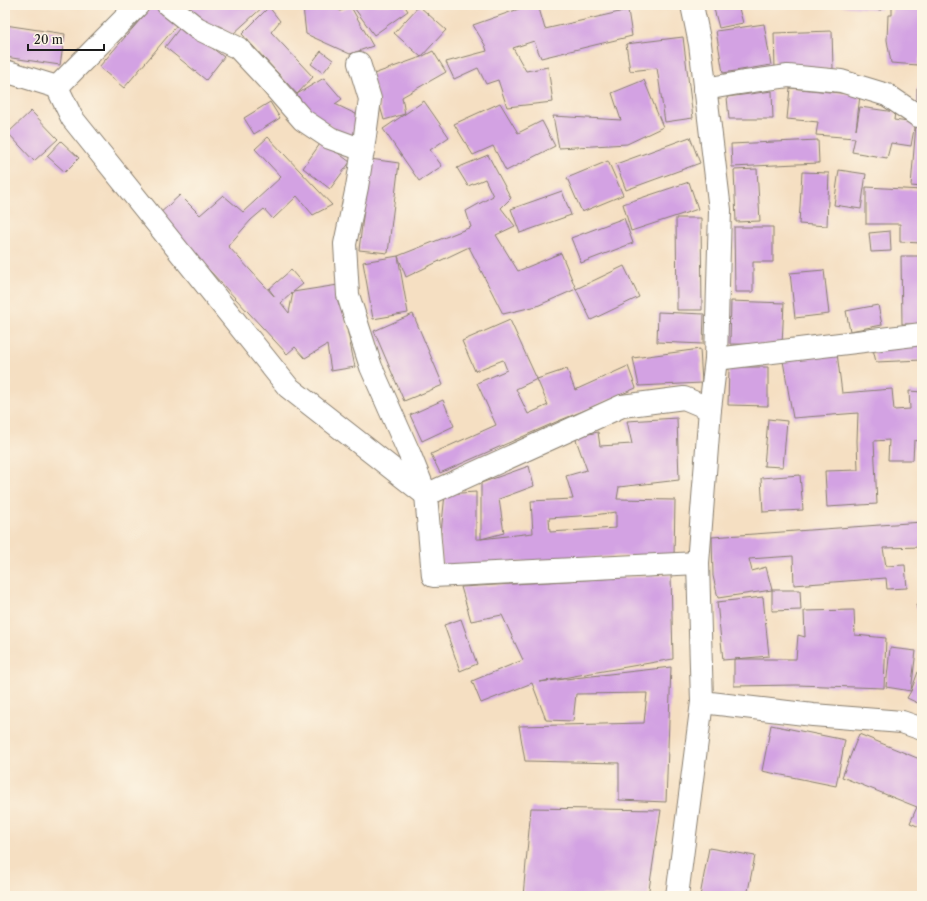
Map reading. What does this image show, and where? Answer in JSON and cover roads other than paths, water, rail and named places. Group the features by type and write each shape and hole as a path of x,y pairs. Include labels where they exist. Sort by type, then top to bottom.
{"street":[{"path":"57,87 138,5"},
{"path":"168,5 197,28 238,48 303,120 330,138 363,150"},
{"path":"677,896 702,702 698,563 710,409 716,359 720,210 700,44 692,5"},
{"path":"359,63 370,99 357,187 345,244 348,295 371,367 410,455 426,496 433,576 698,563"},
{"path":"5,70 57,87 72,118 288,387 426,496"},
{"path":"705,89 788,76 841,81 887,95 918,116 922,116"},
{"path":"716,359 922,334"},
{"path":"426,496 622,406 684,398 710,409"},
{"path":"702,702 813,715 902,722 922,729"}]}
